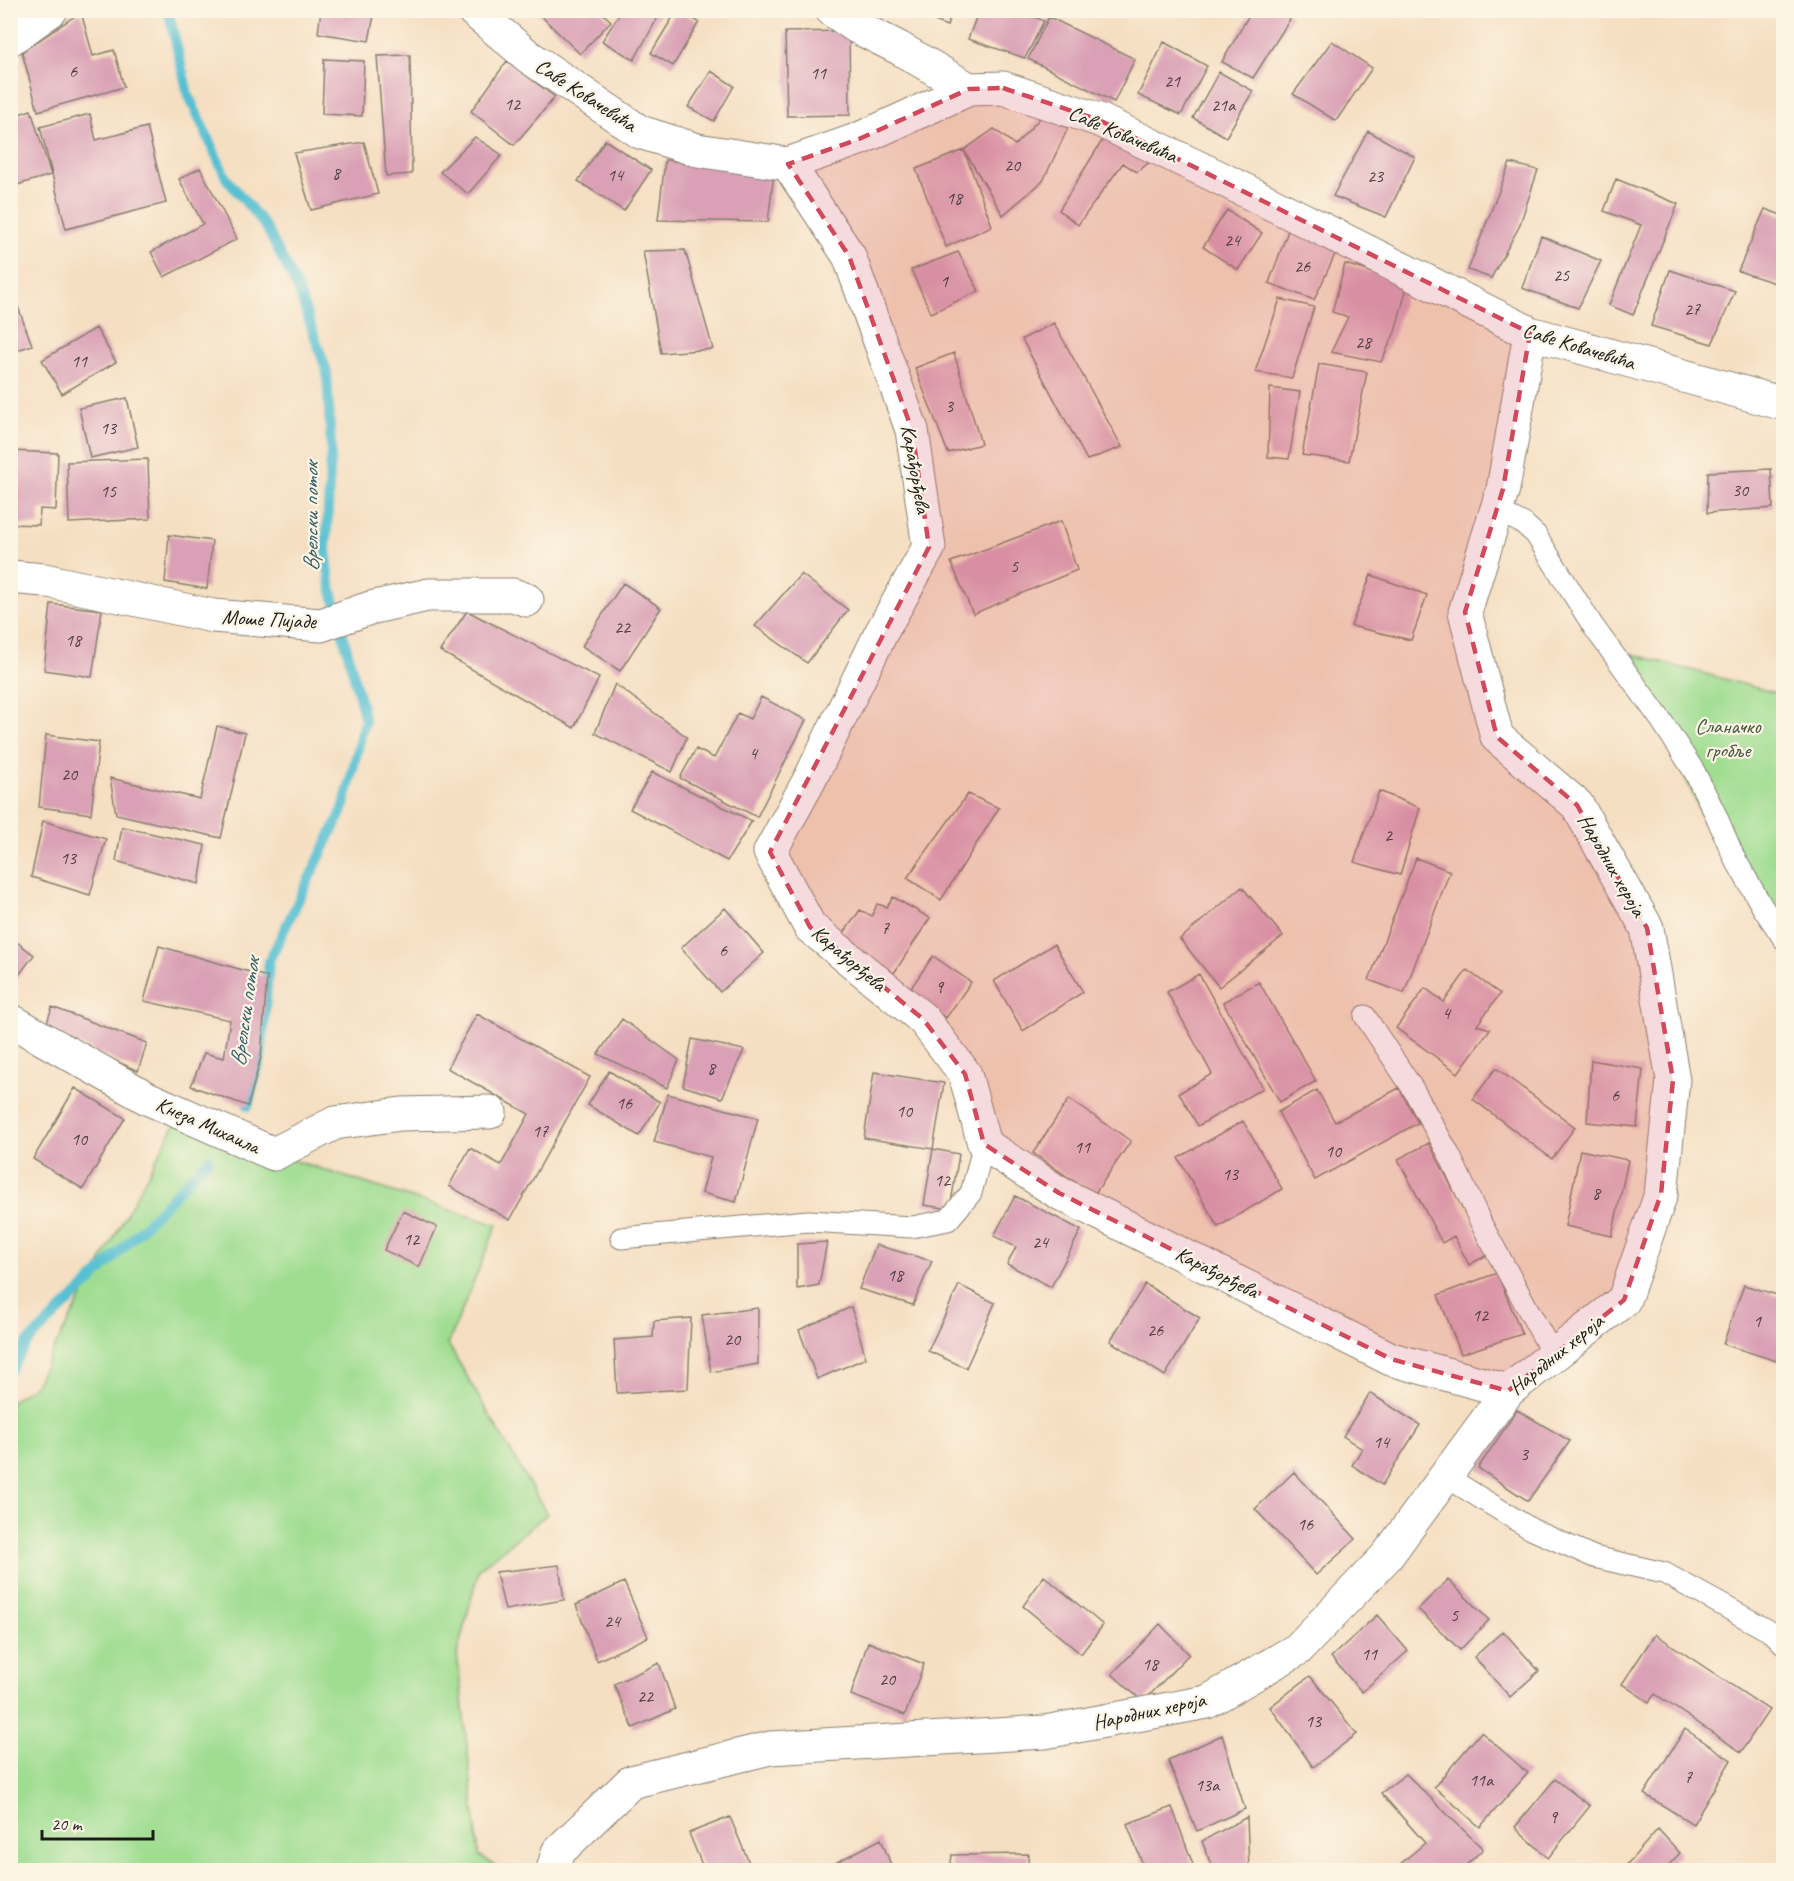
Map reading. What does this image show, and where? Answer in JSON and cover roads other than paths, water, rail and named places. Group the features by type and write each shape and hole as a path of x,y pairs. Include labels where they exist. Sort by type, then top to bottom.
{"street":[{"path":"10,39 51,10"},
{"name":"Саве Ковачевића","path":"473,10 529,57 640,132 697,150 788,164 859,139 969,89 1003,88 1099,120 1530,333 1784,404"},
{"path":"832,10 857,27 899,48 969,89"},
{"name":"Карађорђева","path":"788,164 849,256 912,430 929,547 881,633 810,779 770,852 810,927 923,1019 965,1074 984,1144 1059,1193 1391,1359 1508,1391"},
{"name":"Народних хероја","path":"553,1870 558,1852 631,1782 770,1748 1045,1732 1207,1702 1298,1649 1387,1556 1508,1391 1624,1300 1661,1194 1673,1080 1647,928 1577,805 1497,737 1465,612 1503,489 1530,333"},
{"name":"Моше Пијаде","path":"10,577 44,580 213,616 321,625 363,610 428,595 513,595 527,600"},
{"name":"Кнеза Михаила","path":"10,1020 147,1098 274,1154 335,1123 401,1114 490,1112"}],"lane":[{"path":"1496,510 1524,524 1536,535 1593,626 1661,720 1694,771 1734,857 1784,939"},
{"path":"1365,1016 1413,1089 1450,1156 1482,1225 1553,1355"},
{"path":"621,1238 808,1221 912,1227 948,1220 971,1193 984,1144"},
{"path":"1445,1476 1531,1529 1594,1557 1664,1573 1773,1633 1784,1644"}],"waterway":[{"name":"Врелски поток","path":"168,10 188,94 226,178 266,227 298,289 327,372 331,449 326,549 330,583 365,720 343,809 269,961 261,1057 248,1106"},
{"name":"Врелски поток","path":"10,1371 27,1343 90,1282 209,1159"}],"park label":[{"name":"Сланачко гробље","path":"1728,738"}]}
